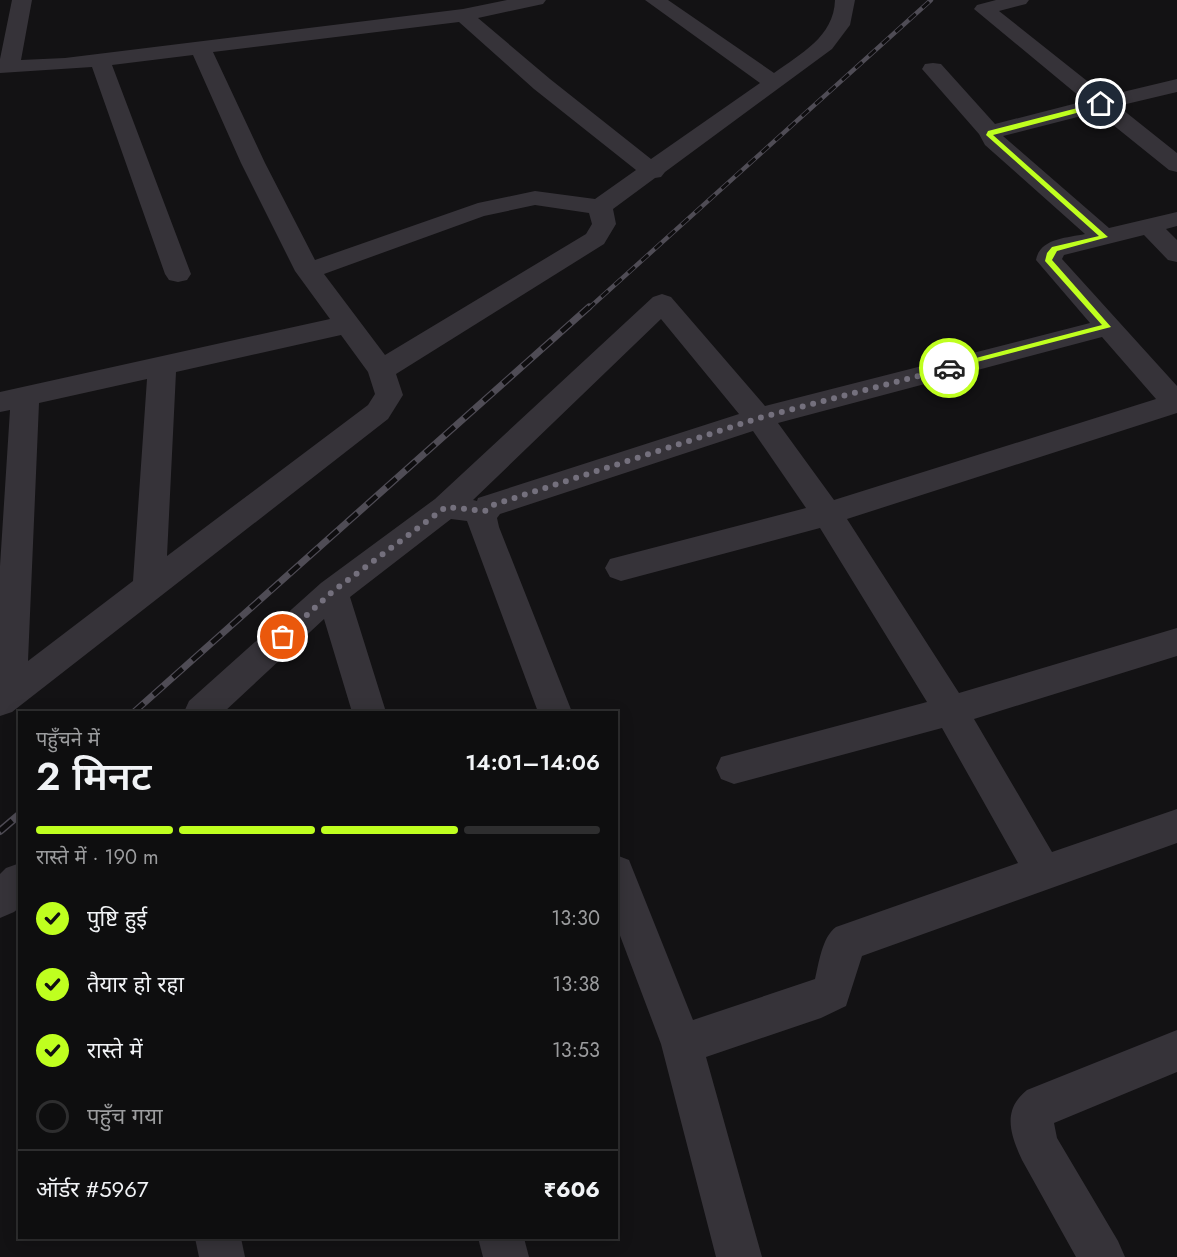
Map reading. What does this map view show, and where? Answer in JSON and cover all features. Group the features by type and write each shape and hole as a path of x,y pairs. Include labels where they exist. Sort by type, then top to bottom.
{"street":[{"path":"22,0 5,67 46,66 100,60 463,15 536,0"},
{"path":"655,0 774,83"},
{"path":"308,271 478,210 535,198 600,207 653,172 774,83 837,33 846,13 845,0"},
{"path":"1018,0 984,9 1177,165"},
{"path":"463,15 542,84 653,172"},
{"path":"5,697 378,412 389,395 381,370 308,271 253,163 200,47"},
{"path":"100,60 178,274"},
{"path":"933,69 990,132 989,135 993,140 1104,237"},
{"path":"990,132 1177,85"},
{"path":"381,370 595,239 604,224 600,207"},
{"path":"621,568 827,514 1176,403 1048,261 1050,253 1055,249 1177,219"},
{"path":"1149,226 1177,254"},
{"path":"202,711 332,592 446,507 662,303 759,418 827,514 951,711 1044,873"},
{"path":"5,697 13,400 349,324"},
{"path":"555,711 484,527 482,518 490,506 759,418 1107,327"},
{"path":"150,587 162,367"},
{"path":"446,507 485,511"},
{"path":"332,592 369,711"},
{"path":"734,768 951,711 1177,642"},
{"path":"682,1044 821,998 832,992 844,945 850,941 1177,826"},
{"path":"618,878 682,1044 739,1257"},
{"path":"0,899 18,883"},
{"path":"1102,1257 1037,1145 1031,1114 1042,1105 1177,1051"},
{"path":"218,1239 222,1257"},
{"path":"501,1239 506,1257"}],"railway":[{"path":"588,309 931,0"},
{"path":"135,711 589,307"},
{"path":"0,831 18,816"}],"way so far":[{"path":"283,637 332,592 446,507 485,511 489,506 759,418 949,368"}],"route":[{"path":"949,368 1107,327 1048,261 1050,253 1055,249 1104,237 989,135 990,132 1101,104"}]}
